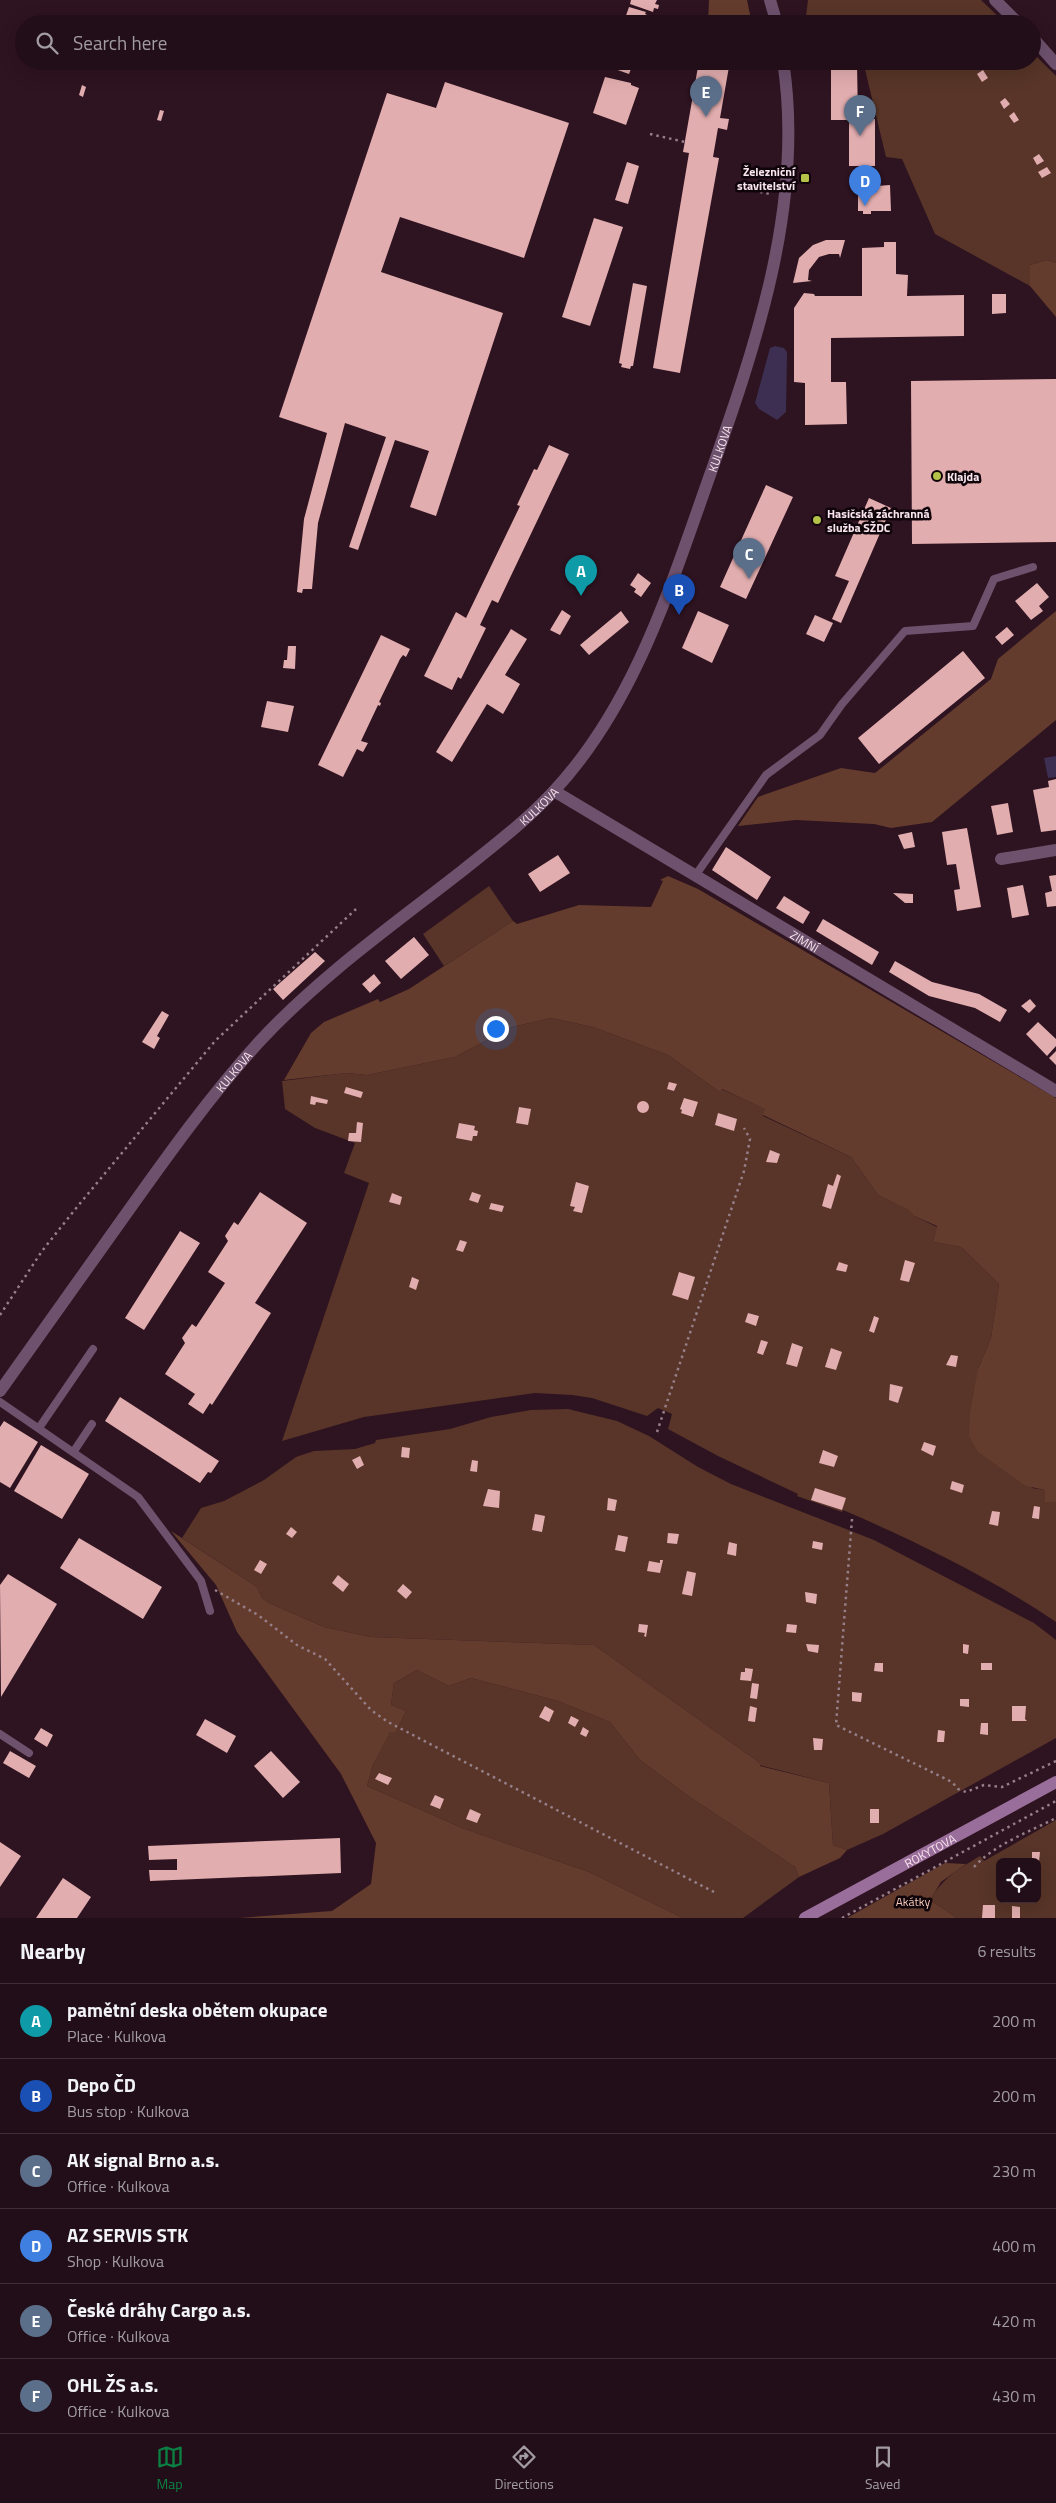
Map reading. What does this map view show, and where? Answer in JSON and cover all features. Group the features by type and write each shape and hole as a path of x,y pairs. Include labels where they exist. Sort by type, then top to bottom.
{"main road":[{"name":"ROKYTOVA","path":"805,1918 1056,1782"}],"street":[{"path":"770,0 774,15"},
{"path":"995,0 1010,15"},
{"path":"1041,47 1056,64"},
{"name":"KULKOVA","path":"0,1391 188,1127 261,1040 358,952 503,839 554,792 611,717 655,625 673,581 747,365 764,304 787,176 790,122 784,70"},
{"name":"ZIMNÍ","path":"554,792 1056,1091"},
{"path":"1000,859 1056,850"}],"lane":[{"path":"695,876 766,775 820,735 842,704 905,632 972,626 994,578 1033,567"},
{"path":"39,1428 93,1349"},
{"path":"0,1402 74,1451 138,1497 201,1581 210,1611"},
{"path":"74,1451 92,1424"},
{"path":"0,1734 29,1753"}],"path":[{"path":"650,134 685,142"},
{"path":"760,192 774,195"},
{"path":"0,1315 42,1251 71,1214 215,1041 356,909"},
{"path":"657,1432 744,1171 750,1139 744,1128"},
{"path":"852,1519 836,1725 952,1782 958,1789 966,1792 984,1785 1002,1787 1056,1761"},
{"path":"201,1581 258,1615 297,1645 326,1659 371,1710 388,1722 714,1892"},
{"path":"842,1918 1056,1801"},
{"path":"974,1867 982,1858 1003,1845 1056,1818"}],"shaded area":[{"path":"808,0 981,0 997,15 806,15"},
{"path":"1041,61 1056,76 1056,263 1047,260 1030,265 1030,286 935,234 902,159 886,157 865,70 1041,70"},
{"path":"775,346 784,348 787,352 786,412 777,420 759,409 755,403 770,348"},
{"path":"1056,756 1056,777 1048,778 1044,758"},
{"path":"489,886 513,921 444,966 423,934"},
{"path":"551,1018 593,1027 668,1055 720,1092 721,1089 766,1109 763,1116 851,1157 878,1195 910,1210 914,1216 937,1227 933,1242 961,1247 999,1284 991,1338 978,1369 1032,1488 1045,1490 1045,1502 1056,1502 1056,1622 979,1575 925,1547 843,1510 842,1512 797,1496 798,1494 718,1456 668,1429 672,1414 658,1408 647,1416 592,1398 535,1393 364,1417 282,1441 369,1183 344,1173 355,1143 315,1128 285,1109 282,1081 345,1073 367,1075 455,1057 512,1027"},
{"path":"568,1409 617,1421 649,1436 698,1467 731,1484 874,1540 1034,1623 1056,1640 1056,1738 883,1834 847,1850 833,1845 829,1783 759,1765 760,1763 594,1645 371,1637 324,1627 269,1603 262,1598 257,1587 182,1538 201,1508 224,1501 264,1480 296,1457 314,1451 355,1449 375,1443 376,1440 450,1429 491,1417 531,1410"},
{"path":"417,1670 449,1686 471,1678 558,1701 610,1722 640,1760 687,1795 795,1867 799,1877 743,1918 683,1918 589,1872 462,1828 367,1786 373,1765 390,1731 396,1732 406,1711 391,1705 394,1683"},
{"path":"1056,1820 1056,1918 957,1918 930,1900 940,1885 958,1870 980,1856 984,1861"}],"green space":[{"path":"709,0 747,0 750,15 708,15"},
{"path":"1047,260 1056,263 1056,317 1030,286 1030,265"},
{"path":"1056,611 1056,720 932,822 891,828 874,824 796,820 738,826 758,797 841,768 875,773 991,679 998,659"},
{"path":"668,876 698,889 1056,1098 1056,1502 1045,1502 1045,1490 1026,1486 978,1452 969,1436 970,1413 978,1369 991,1338 999,1284 961,1247 933,1242 937,1226 914,1216 909,1210 878,1195 851,1157 763,1115 765,1109 722,1089 720,1092 668,1055 593,1027 551,1018 512,1027 455,1057 367,1075 346,1073 284,1080 311,1033 324,1022 378,999 380,1002 409,989 513,921 517,924 579,905 651,907 663,881 660,880"},
{"path":"171,1531 257,1587 262,1598 269,1603 324,1627 371,1637 594,1645 760,1763 760,1766 829,1783 833,1845 847,1850 840,1858 799,1877 795,1867 687,1795 640,1760 610,1722 558,1701 471,1678 449,1686 417,1670 394,1683 391,1705 406,1711 396,1732 390,1732 373,1765 367,1786 462,1828 589,1872 683,1918 239,1918 332,1911 371,1884 376,1843 341,1774 237,1632 216,1585"},
{"name":"Akátky","path":"945,1863 966,1864 941,1882 930,1900 957,1918 847,1918"}],"building":[{"path":"631,0 657,0 655,4 659,5 658,9 654,8 653,12 630,4"},
{"path":"629,7 646,12 645,14 647,15 626,15"},
{"path":"618,70 631,70 629,74"},
{"path":"697,70 728,70 720,118 729,119 727,130 718,128 713,157 719,158 680,373 653,368 689,153 683,152"},
{"path":"831,70 857,70 858,120 875,119 875,166 849,166 849,120 831,120"},
{"path":"983,70 988,78 982,82 977,74"},
{"path":"605,77 631,83 631,85 639,88 626,125 593,113"},
{"path":"445,82 569,123 524,258 400,217 381,272 503,313 436,516 410,507 429,451 395,440 358,550 349,547 386,437 345,423 318,523 312,589 303,589 302,593 297,592 304,519 327,433 279,417 387,93 436,108"},
{"path":"82,85 86,87 83,97 79,95"},
{"path":"1005,98 1010,104 1004,109 1000,102"},
{"path":"160,110 164,111 161,121 157,120"},
{"path":"1014,112 1019,120 1014,123 1009,116"},
{"path":"1039,154 1044,161 1037,165 1033,158"},
{"path":"627,162 639,166 628,204 615,200"},
{"path":"1047,167 1051,173 1042,178 1038,172"},
{"path":"890,185 891,211 871,211 871,214 863,214 863,211 858,211 858,193 877,192 877,186"},
{"path":"594,218 623,227 590,326 562,317"},
{"path":"826,240 845,240 840,258 839,254 819,257 809,270 808,280 812,281 793,283 799,258 813,245"},
{"path":"884,242 896,242 896,274 908,275 907,296 964,295 964,336 831,338 831,382 846,382 847,424 805,425 805,383 794,382 794,308 804,293 814,294 815,296 862,296 862,248 884,247"},
{"path":"633,283 647,286 633,366 630,369 621,367 622,364 619,363"},
{"path":"992,294 1006,294 1006,313 992,314"},
{"path":"1056,379 1056,542 912,544 911,381"},
{"path":"549,445 569,454 498,603 492,600 480,625 486,628 461,679 458,677 452,690 424,676 456,612 466,618 520,506 517,505 534,469 537,470"},
{"path":"766,485 793,497 746,599 720,587"},
{"path":"869,498 891,508 841,623 832,619 849,581 835,576"},
{"path":"638,573 651,583 641,597 634,592 636,589 630,585"},
{"path":"1037,583 1049,597 1039,606 1043,611 1031,620 1015,601"},
{"path":"562,610 571,616 560,635 550,630"},
{"path":"621,611 629,622 589,655 580,645"},
{"path":"698,611 729,625 712,663 682,648"},
{"path":"815,615 833,623 824,642 806,634"},
{"path":"1007,627 1014,635 1002,645 995,637"},
{"path":"511,629 527,639 505,675 520,684 503,714 487,704 452,762 436,752"},
{"path":"381,635 410,649 406,657 403,655 400,659 379,702 381,703 380,706 378,705 361,741 368,743 363,752 357,749 343,777 318,765"},
{"path":"288,646 296,646 295,669 283,668 284,660 287,660"},
{"path":"963,651 985,678 879,764 858,738"},
{"path":"267,701 294,706 288,732 261,727"},
{"path":"1056,779 1056,830 1041,832 1033,790 1049,787 1048,781"},
{"path":"1008,803 1013,832 997,835 991,806"},
{"path":"967,828 981,907 957,911 954,890 960,889 956,864 947,865 942,832"},
{"path":"912,832 915,847 904,849 898,835"},
{"path":"726,847 771,877 757,900 712,870"},
{"path":"558,855 570,873 540,892 528,874"},
{"path":"1056,875 1056,906 1047,907 1045,893 1052,891 1049,876"},
{"path":"1023,885 1029,915 1012,918 1007,888"},
{"path":"893,893 913,894 913,903 905,903"},
{"path":"784,896 810,912 803,924 776,908"},
{"path":"823,919 879,952 872,965 816,931"},
{"path":"414,937 429,955 401,979 385,961"},
{"path":"315,952 325,961 283,1000 273,989"},
{"path":"895,961 932,982 979,994 1007,1010 1000,1022 975,1008 929,996 889,972"},
{"path":"374,974 381,983 370,993 362,984"},
{"path":"1030,999 1036,1006 1029,1013 1021,1006"},
{"path":"162,1011 169,1015 157,1036 160,1038 154,1049 142,1042"},
{"path":"1038,1022 1056,1039 1056,1046 1047,1056 1026,1034"},
{"path":"1056,1051 1056,1065 1049,1058"},
{"path":"669,1082 677,1084 674,1091 667,1089"},
{"path":"346,1087 363,1092 361,1098 344,1093"},
{"path":"311,1096 328,1100 327,1104 316,1102 315,1105 310,1104"},
{"path":"684,1098 698,1102 693,1117 681,1113 682,1110 680,1109"},
{"path":"641,1101 645,1101 649,1107 645,1113 641,1113 637,1109 637,1105"},
{"path":"519,1107 531,1109 528,1125 516,1123"},
{"path":"718,1113 737,1119 734,1131 715,1125"},
{"path":"357,1122 363,1123 361,1142 348,1141 349,1133 356,1133"},
{"path":"459,1123 475,1126 474,1130 478,1131 477,1136 473,1136 472,1141 456,1138"},
{"path":"770,1150 780,1154 777,1163 766,1162"},
{"path":"837,1174 841,1176 831,1209 822,1206 828,1184 833,1186"},
{"path":"576,1182 589,1186 582,1213 573,1211 575,1207 570,1206"},
{"path":"260,1192 307,1223 255,1303 271,1313 212,1405 210,1403 203,1414 188,1404 195,1394 165,1374 185,1343 182,1338 192,1324 196,1327 225,1283 208,1272 228,1241 225,1236 234,1222 238,1225"},
{"path":"472,1192 481,1195 478,1203 469,1200"},
{"path":"392,1193 402,1197 400,1205 389,1202"},
{"path":"491,1203 504,1206 502,1212 489,1209"},
{"path":"180,1231 200,1243 144,1330 125,1318"},
{"path":"460,1240 467,1242 463,1252 456,1250"},
{"path":"905,1260 915,1263 909,1282 900,1280"},
{"path":"839,1262 848,1265 846,1272 836,1270"},
{"path":"679,1272 695,1277 688,1300 672,1295"},
{"path":"412,1277 419,1280 416,1290 409,1287"},
{"path":"748,1313 759,1316 756,1326 745,1322"},
{"path":"874,1316 879,1318 874,1333 869,1331"},
{"path":"761,1340 768,1342 763,1355 757,1353"},
{"path":"792,1343 803,1347 797,1367 786,1364"},
{"path":"831,1348 842,1352 836,1370 825,1367"},
{"path":"951,1355 958,1356 956,1367 946,1365"},
{"path":"890,1384 903,1387 898,1403 889,1400"},
{"path":"120,1397 219,1461 211,1473 208,1472 200,1483 105,1421"},
{"path":"4,1421 38,1442 10,1488 0,1482 0,1427"},
{"path":"924,1442 936,1446 933,1456 921,1450"},
{"path":"41,1445 89,1474 62,1519 14,1491"},
{"path":"402,1447 410,1448 409,1458 401,1457"},
{"path":"823,1450 838,1456 834,1467 819,1463"},
{"path":"360,1456 364,1465 357,1469 352,1460"},
{"path":"472,1460 478,1461 477,1472 470,1471"},
{"path":"952,1481 964,1485 962,1493 950,1489"},
{"path":"815,1488 846,1498 842,1510 811,1500"},
{"path":"488,1489 500,1491 499,1508 483,1506"},
{"path":"608,1498 617,1500 615,1511 607,1510"},
{"path":"1034,1506 1040,1507 1039,1519 1032,1518"},
{"path":"992,1511 1000,1512 998,1526 989,1524"},
{"path":"535,1514 545,1516 542,1532 532,1530"},
{"path":"291,1527 297,1532 292,1538 286,1534"},
{"path":"668,1533 679,1534 677,1544 667,1543"},
{"path":"618,1535 628,1537 625,1552 615,1550"},
{"path":"79,1538 162,1587 143,1619 60,1568"},
{"path":"813,1541 823,1543 822,1550 812,1548"},
{"path":"729,1542 737,1544 736,1556 727,1554"},
{"path":"260,1560 267,1564 261,1574 254,1570"},
{"path":"660,1560 663,1560 660,1573 647,1571 649,1561 660,1563"},
{"path":"687,1571 696,1573 692,1596 682,1594"},
{"path":"8,1574 57,1604 1,1697 0,1585"},
{"path":"338,1575 349,1584 343,1592 332,1583"},
{"path":"403,1584 412,1592 406,1599 397,1591"},
{"path":"805,1592 817,1594 816,1604 806,1602"},
{"path":"639,1624 648,1625 646,1637 644,1636 645,1633 638,1632"},
{"path":"787,1624 797,1625 796,1633 786,1632"},
{"path":"806,1644 819,1645 818,1653 808,1651"},
{"path":"963,1644 969,1645 968,1654 963,1653"},
{"path":"875,1663 883,1663 883,1672 874,1671"},
{"path":"981,1663 992,1663 992,1670 981,1670"},
{"path":"745,1668 753,1669 751,1681 740,1680 741,1672 745,1672"},
{"path":"752,1683 759,1684 757,1699 750,1698"},
{"path":"852,1692 862,1693 861,1702 852,1701"},
{"path":"960,1699 969,1699 969,1707 960,1706"},
{"path":"545,1706 554,1711 549,1722 539,1717"},
{"path":"750,1706 757,1708 755,1722 748,1721"},
{"path":"1012,1706 1026,1706 1025,1719 1027,1721 1012,1721"},
{"path":"571,1716 579,1720 575,1727 568,1723"},
{"path":"205,1719 236,1736 227,1753 196,1735"},
{"path":"981,1723 988,1723 988,1735 980,1734"},
{"path":"583,1727 589,1731 586,1737 580,1734"},
{"path":"41,1728 53,1735 47,1747 34,1739"},
{"path":"938,1730 945,1731 944,1742 937,1742"},
{"path":"813,1738 823,1739 822,1750 814,1750"},
{"path":"10,1751 36,1766 29,1778 3,1763"},
{"path":"271,1751 300,1782 283,1798 254,1766"},
{"path":"379,1773 392,1778 388,1785 375,1779"},
{"path":"435,1795 444,1799 440,1809 430,1805"},
{"path":"470,1809 481,1814 477,1823 466,1819"},
{"path":"870,1809 879,1809 879,1823 870,1823"},
{"path":"340,1838 341,1873 150,1881 149,1870 177,1870 177,1859 149,1860 148,1846"},
{"path":"0,1842 21,1856 0,1887"},
{"path":"1032,1852 1040,1852 1039,1858 1032,1858"},
{"path":"63,1878 91,1897 77,1918 36,1918"},
{"path":"983,1905 995,1905 995,1918 982,1918"},
{"path":"1012,1906 1020,1907 1020,1918 1012,1918"}],"place":[{"name":"České dráhy Cargo a.s.","path":"706,117"},
{"name":"OHL ŽS a.s.","path":"860,136"},
{"name":"Železniční stavitelství","path":"805,178"},
{"name":"AZ SERVIS STK","path":"865,206"},
{"name":"Klajda","path":"937,476"},
{"name":"Hasičská záchranná služba SŽDC","path":"817,520"},
{"name":"AK signal Brno a.s.","path":"749,579"},
{"name":"pamětní deska obětem okupace","path":"581,596"},
{"name":"Depo ČD","path":"679,615"}]}
